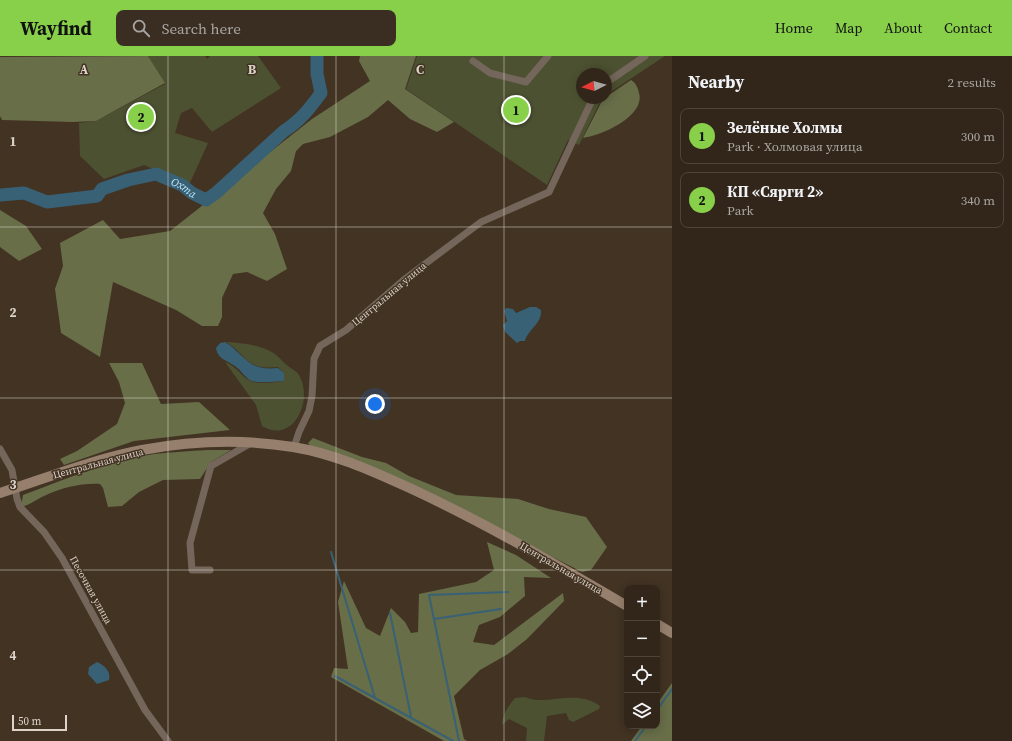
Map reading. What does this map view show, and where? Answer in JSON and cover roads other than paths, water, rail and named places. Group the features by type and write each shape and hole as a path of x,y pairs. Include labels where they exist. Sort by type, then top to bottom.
{"street":[{"path":"473,61 490,74 526,82 548,56"},
{"path":"612,79 645,56"},
{"name":"Центральная улица","path":"294,447 309,411 312,396 314,359 320,346 346,330 405,279 481,222 549,192 590,104"},
{"path":"210,570 192,570 190,543 211,466 251,443"},
{"name":"Центральная улица","path":"0,493 76,468 141,450 176,445 251,443 294,447 354,463 428,497 516,543 624,604"},
{"name":"Песочная улица","path":"0,449 12,470 20,507 44,532 62,558 145,710 168,741"},
{"path":"660,626 672,633"}],"water":[{"path":"530,307 536,307 541,310 541,315 525,341 520,341 517,343 505,332 503,325 507,321 504,311 506,308 513,309 516,313"},
{"path":"225,342 253,365 267,368 278,368 284,373 284,381 259,382 250,380 232,364 223,359 217,352 216,348 220,343"},
{"path":"97,662 107,669 109,680 97,684 88,674 89,667"}],"waterway":[{"name":"Охта","path":"0,195 24,193 47,202 97,196 102,189 128,180 156,174 182,185 192,193 206,200 216,193 284,131 295,123 313,104 321,93 317,74 317,56"},
{"path":"331,552 375,698"},
{"path":"459,741 429,595 508,592"},
{"path":"434,619 501,609"},
{"path":"390,613 411,717"},
{"path":"335,676 453,741"},
{"path":"660,706 672,689"},
{"path":"635,741 644,729"}],"place":[{"name":"Зелёные Холмы","path":"516,110"},
{"name":"КП «Сярги 2»","path":"141,117"}]}
